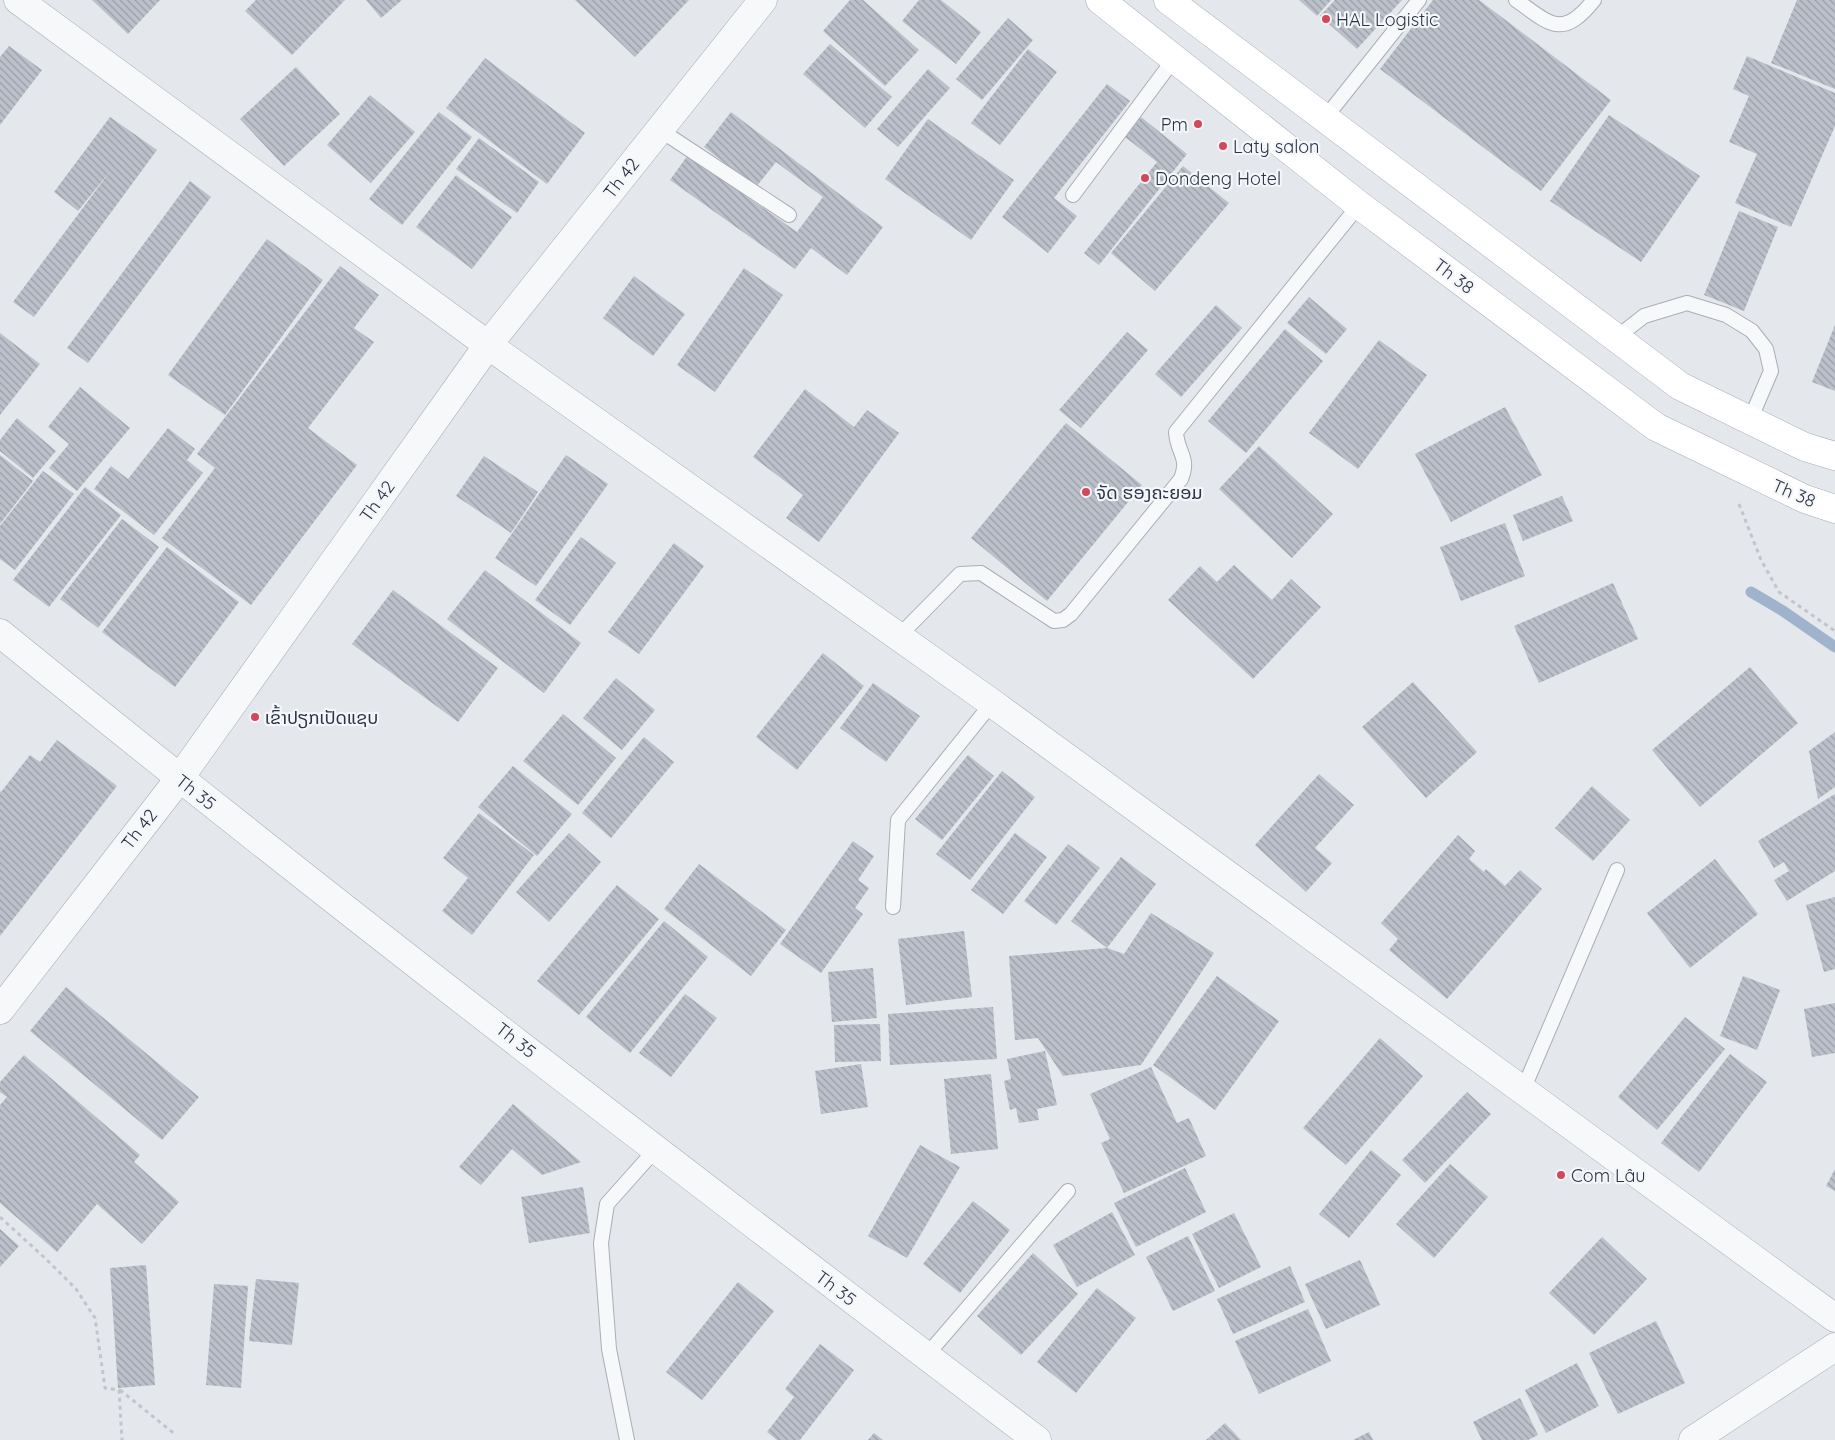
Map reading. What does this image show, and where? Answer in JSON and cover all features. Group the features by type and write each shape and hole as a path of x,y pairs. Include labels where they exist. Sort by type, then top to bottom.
{"street":[{"path":"18,0 488,346 900,636 1835,1318"},
{"name":"Th 42","path":"0,1010 179,779 488,346 763,0"},
{"name":"Th 38","path":"1100,0 1359,205 1656,427 1805,499 1835,509"},
{"path":"1168,0 1680,386 1805,447 1835,456"},
{"name":"Th 35","path":"0,634 179,779 656,1149 1037,1440"},
{"path":"1693,1440 1835,1347"}],"lane":[{"path":"1325,118 1419,0"},
{"path":"1516,0 1550,24 1561,25 1571,22 1583,14 1594,0"},
{"path":"1073,195 1174,59"},
{"path":"660,130 789,215"},
{"path":"900,636 960,574 981,573 1054,621 1063,620 1071,614 1181,479 1185,468 1183,456 1176,443 1176,432 1359,205"},
{"path":"1616,338 1644,316 1687,303 1726,315 1752,331 1766,349 1771,370 1750,420"},
{"path":"892,907 898,820 992,703"},
{"path":"1523,1090 1617,870"},
{"path":"627,1440 609,1349 601,1243 607,1204 656,1149"},
{"path":"926,1356 1068,1191"}],"path":[{"path":"1733,464 1740,507 1761,560 1779,592 1835,631"},
{"path":"0,1217 76,1289 95,1318 105,1388 119,1390 176,1435"},
{"path":"119,1390 122,1440"}],"building":[{"path":"92,0 160,0 128,34"},
{"path":"256,0 345,0 292,55 245,11"},
{"path":"366,0 402,0 381,18"},
{"path":"575,0 689,0 635,57"},
{"path":"850,0 863,0 919,50 885,86 823,31"},
{"path":"919,0 941,0 981,32 956,64 902,21"},
{"path":"1299,0 1331,0 1317,16"},
{"path":"1335,0 1402,0 1357,49 1320,16"},
{"path":"1433,0 1479,0 1611,100 1541,191 1380,69"},
{"path":"1797,0 1835,0 1835,89 1771,63"},
{"path":"1008,18 1033,40 982,100 956,79"},
{"path":"830,44 892,97 865,128 803,74"},
{"path":"9,46 42,70 0,125 0,57"},
{"path":"1028,49 1057,72 1000,145 971,123"},
{"path":"1747,56 1835,93 1835,126 1791,227 1735,203 1757,154 1729,142 1749,96 1733,89"},
{"path":"485,58 585,133 547,184 446,108"},
{"path":"296,67 340,114 284,166 240,119"},
{"path":"928,69 950,88 898,147 877,129"},
{"path":"1107,84 1130,101 1054,198 1077,216 1048,253 1002,217"},
{"path":"370,95 415,132 371,183 327,145"},
{"path":"439,112 472,137 402,225 369,199"},
{"path":"731,112 883,227 847,275 811,248 795,269 670,180 688,155 797,232 823,197 776,162 756,187 704,147"},
{"path":"1609,115 1700,176 1641,262 1550,201"},
{"path":"110,117 157,150 34,317 13,302 111,170 78,211 54,192"},
{"path":"1141,117 1187,154 1099,265 1084,253 1157,162 1125,137"},
{"path":"928,119 1014,180 971,240 885,179"},
{"path":"479,138 539,182 517,213 456,169"},
{"path":"1183,166 1229,203 1155,291 1111,253"},
{"path":"456,175 512,217 472,269 416,227"},
{"path":"190,181 211,197 88,363 67,348"},
{"path":"1739,211 1778,227 1744,311 1704,295"},
{"path":"267,239 323,280 225,415 168,375"},
{"path":"340,266 379,295 354,328 374,342 308,428 357,465 251,605 162,538 215,468 197,454"},
{"path":"744,268 783,295 715,392 677,365"},
{"path":"634,276 685,314 653,356 603,318"},
{"path":"1309,297 1347,329 1326,354 1287,323"},
{"path":"1216,305 1242,328 1181,397 1155,374"},
{"path":"1835,325 1835,391 1812,382"},
{"path":"1285,329 1323,361 1246,453 1208,421"},
{"path":"1127,332 1148,350 1081,428 1059,410"},
{"path":"0,333 40,364 0,415"},
{"path":"1379,340 1427,375 1358,469 1309,433"},
{"path":"80,387 130,428 77,491 49,468 69,444 48,427"},
{"path":"805,389 854,427 867,410 899,433 819,542 786,518 803,495 753,457"},
{"path":"1505,407 1542,475 1451,522 1415,454"},
{"path":"17,418 56,451 33,478 0,451 0,440"},
{"path":"1066,423 1142,485 1047,601 971,538"},
{"path":"168,428 195,449 187,460 203,473 154,535 94,489 111,466 128,479"},
{"path":"1259,446 1333,514 1292,558 1219,489"},
{"path":"0,455 33,481 0,524"},
{"path":"566,455 608,484 536,586 495,558"},
{"path":"484,456 538,492 511,533 456,496"},
{"path":"43,471 74,494 15,570 0,559 0,526"},
{"path":"85,487 121,515 49,607 13,580"},
{"path":"1562,496 1573,521 1523,541 1513,515"},
{"path":"122,519 159,547 98,628 60,599"},
{"path":"1505,523 1525,576 1461,601 1440,547"},
{"path":"581,537 616,563 570,625 535,600"},
{"path":"674,543 704,566 639,654 608,632"},
{"path":"167,547 239,602 175,687 102,632"},
{"path":"1234,565 1272,600 1291,579 1321,607 1253,679 1168,600 1200,566 1217,582"},
{"path":"485,570 581,643 544,693 447,619"},
{"path":"1613,583 1638,639 1539,683 1514,626"},
{"path":"393,590 498,668 458,722 352,644"},
{"path":"823,653 864,686 797,770 756,737"},
{"path":"1750,667 1798,723 1700,807 1652,750"},
{"path":"616,678 655,710 622,750 583,718"},
{"path":"1413,682 1477,752 1426,798 1362,727"},
{"path":"873,683 920,716 886,762 840,728"},
{"path":"563,714 616,758 578,805 523,761"},
{"path":"1835,732 1835,787 1818,799 1809,751"},
{"path":"644,737 674,762 611,838 582,813"},
{"path":"57,740 117,786 0,936 0,791 30,755 40,762"},
{"path":"968,755 994,776 942,840 915,819"},
{"path":"513,766 572,814 537,856 478,807"},
{"path":"1002,771 1035,797 970,880 936,854"},
{"path":"1319,774 1354,805 1315,848 1332,863 1306,892 1255,845"},
{"path":"1592,786 1630,820 1593,861 1555,828"},
{"path":"1835,794 1835,871 1787,901 1774,880 1789,871 1784,862 1774,868 1758,841"},
{"path":"479,813 534,855 472,935 442,911 468,878 443,858"},
{"path":"569,833 601,862 549,922 516,892"},
{"path":"1015,833 1047,857 1003,914 971,890"},
{"path":"1458,835 1475,851 1469,859 1484,872 1486,869 1505,886 1520,870 1542,889 1447,999 1389,950 1398,939 1381,923"},
{"path":"853,841 874,856 858,880 869,888 855,908 863,914 821,973 780,944"},
{"path":"1068,844 1100,868 1056,925 1024,901"},
{"path":"1121,857 1156,884 1107,948 1071,921"},
{"path":"1715,859 1758,914 1690,968 1647,913"},
{"path":"699,864 786,930 751,976 664,909"},
{"path":"617,885 659,919 579,1015 537,981"},
{"path":"1835,897 1835,969 1824,972 1806,905"},
{"path":"1151,913 1214,953 1141,1065 1063,1076 1038,1038 1015,1040 1009,956 1107,948 1124,954"},
{"path":"664,921 708,957 630,1053 586,1017"},
{"path":"964,931 972,997 906,1005 898,939"},
{"path":"873,968 877,1018 832,1022 828,972"},
{"path":"1217,976 1279,1021 1215,1110 1153,1065"},
{"path":"1743,976 1780,990 1757,1050 1720,1036"},
{"path":"66,987 199,1097 162,1140 30,1031"},
{"path":"685,994 717,1018 671,1077 639,1053"},
{"path":"1835,1003 1835,1053 1812,1057 1804,1009"},
{"path":"993,1007 997,1059 890,1065 888,1014"},
{"path":"1685,1017 1725,1049 1657,1130 1618,1097"},
{"path":"880,1024 881,1061 835,1062 834,1025"},
{"path":"1380,1038 1423,1076 1346,1165 1303,1128"},
{"path":"1045,1051 1057,1105 1037,1109 1039,1120 1019,1123 1016,1108 1010,1110 1004,1081 1011,1079 1007,1059"},
{"path":"1730,1054 1767,1082 1699,1172 1661,1143"},
{"path":"24,1055 140,1155 134,1162 179,1202 142,1244 97,1204 57,1252 0,1203 0,1105 7,1097 0,1092 0,1082"},
{"path":"861,1064 868,1107 821,1114 815,1071"},
{"path":"1151,1067 1177,1123 1189,1118 1206,1156 1124,1193 1101,1143 1110,1139 1090,1094"},
{"path":"991,1074 998,1149 951,1154 944,1079"},
{"path":"1467,1092 1491,1114 1425,1183 1402,1160"},
{"path":"513,1104 581,1162 542,1175 512,1149 481,1185 459,1167"},
{"path":"920,1145 960,1167 907,1258 868,1236"},
{"path":"1371,1150 1401,1175 1349,1238 1319,1214"},
{"path":"1450,1164 1488,1197 1434,1258 1396,1224"},
{"path":"1185,1168 1206,1212 1136,1247 1114,1203"},
{"path":"1835,1169 1835,1191 1826,1186"},
{"path":"583,1187 590,1233 529,1243 521,1197"},
{"path":"973,1201 1010,1230 960,1293 923,1264"},
{"path":"1112,1212 1135,1255 1077,1287 1053,1245"},
{"path":"1234,1213 1261,1267 1219,1288 1192,1234"},
{"path":"0,1229 19,1246 0,1267"},
{"path":"1188,1236 1215,1291 1173,1311 1146,1257"},
{"path":"1602,1237 1647,1279 1594,1335 1549,1293"},
{"path":"1033,1253 1078,1294 1021,1355 977,1316"},
{"path":"1360,1260 1380,1305 1326,1329 1305,1284"},
{"path":"146,1265 155,1385 118,1388 110,1268"},
{"path":"1290,1266 1305,1302 1233,1334 1217,1299"},
{"path":"256,1279 299,1283 292,1345 249,1341"},
{"path":"738,1282 774,1311 702,1400 666,1372"},
{"path":"214,1284 248,1286 241,1388 206,1385"},
{"path":"1097,1288 1136,1318 1076,1393 1037,1362"},
{"path":"1308,1309 1331,1361 1259,1394 1235,1341"},
{"path":"1656,1321 1685,1383 1618,1414 1589,1353"},
{"path":"820,1344 854,1370 800,1440 777,1440 767,1432 794,1397 785,1389"},
{"path":"1577,1363 1599,1406 1546,1433 1525,1390"},
{"path":"1520,1398 1538,1435 1528,1440 1482,1440 1473,1422"},
{"path":"1225,1423 1241,1440 1206,1440"},
{"path":"1369,1432 1373,1440 1353,1440"},
{"path":"874,1433 883,1440 868,1440"}],"waterway":[{"path":"1751,592 1783,611 1835,647"}],"place":[{"name":"HAL Logistic","path":"1326,19"},
{"name":"Pm","path":"1198,124"},
{"name":"Laty salon","path":"1223,146"},
{"name":"Dondeng Hotel","path":"1145,178"},
{"name":"ຈັດ ຮອງຄະຍອມ","path":"1086,492"},
{"name":"ເຂົ້າປຽກເປັດແຊບ","path":"255,717"},
{"name":"Com Lâu","path":"1561,1175"}]}
